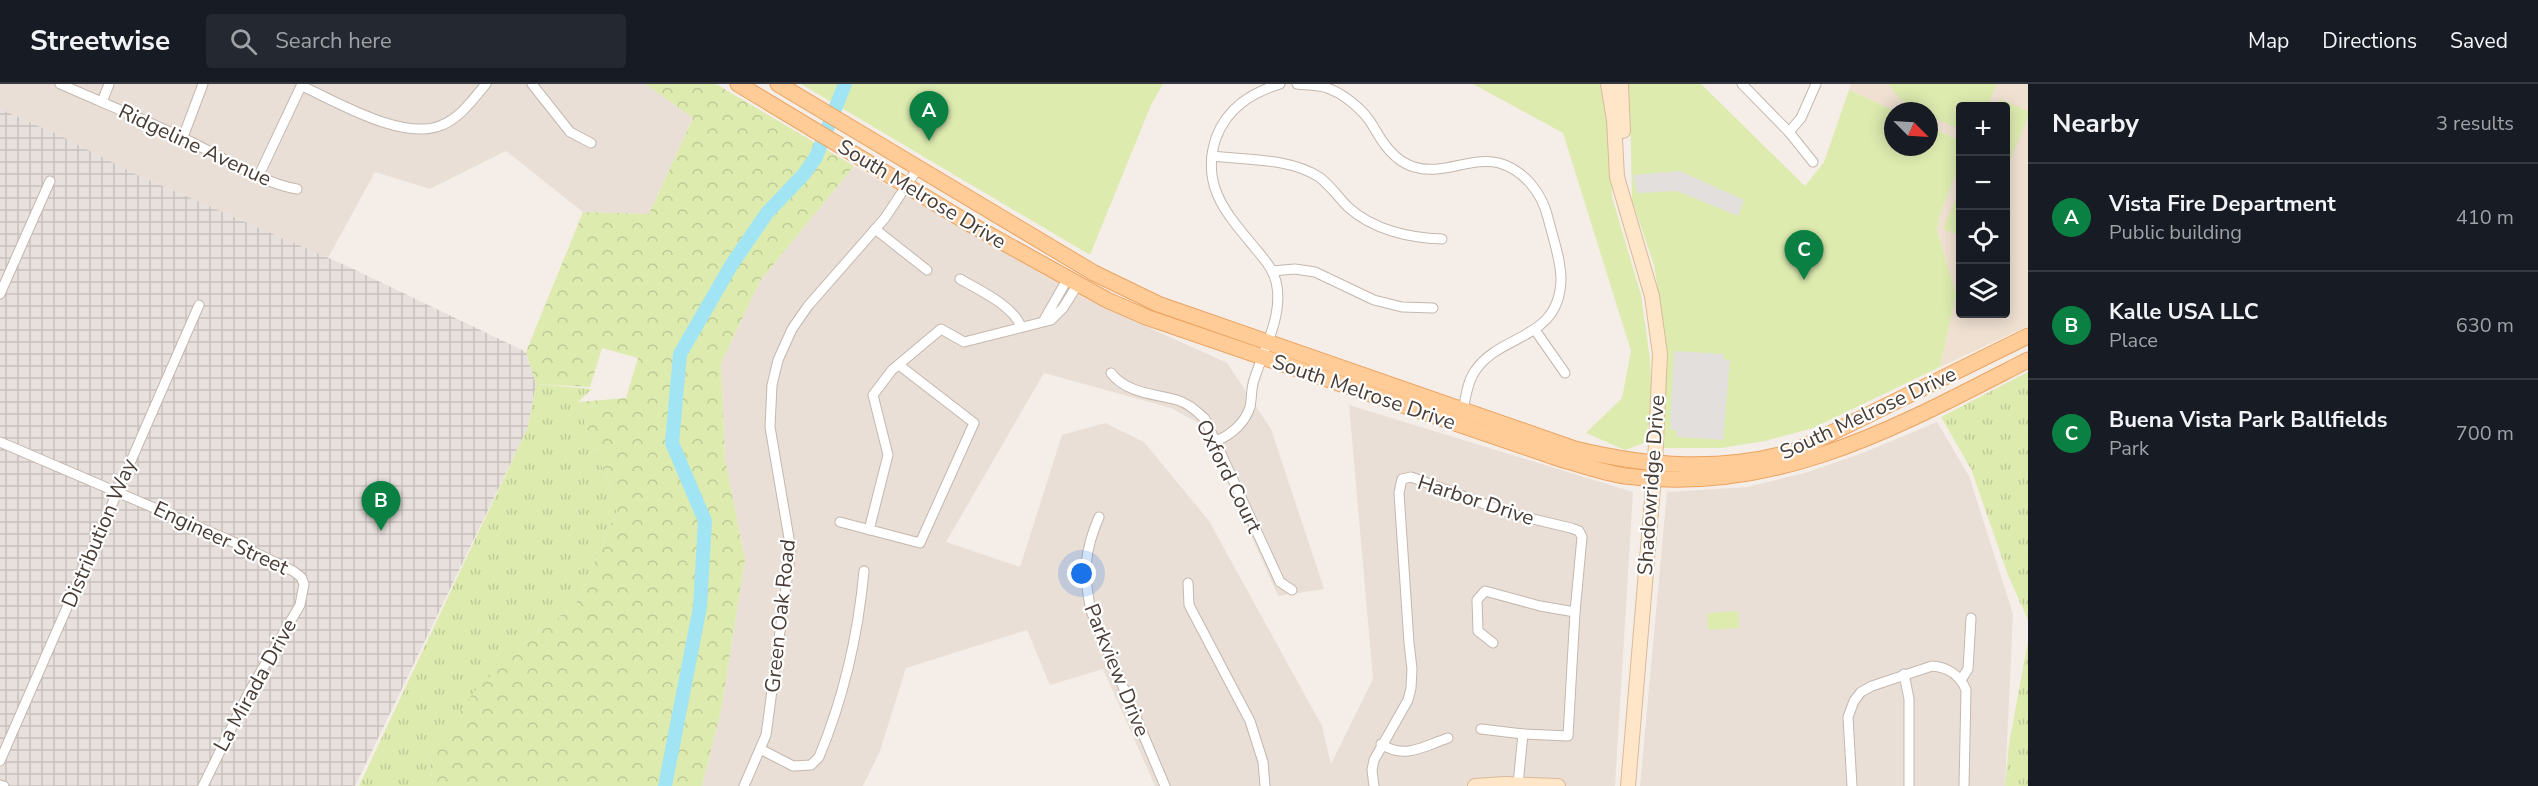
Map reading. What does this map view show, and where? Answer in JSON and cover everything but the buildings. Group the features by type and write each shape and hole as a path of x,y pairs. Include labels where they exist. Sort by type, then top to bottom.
{"main road":[{"name":"South Melrose Drive","path":"738,84 907,186 1073,281 1146,318 1563,460 1623,476 1690,466 1728,464 1775,457 1796,451 2028,336"},
{"name":"South Melrose Drive","path":"784,88 1094,273 1158,304 1575,449 1654,471 1717,477 1755,474 1808,460 1916,417 2028,360"},
{"path":"939,204 952,202 987,220 1001,218"}],"street":[{"name":"Ridgeline Avenue","path":"60,84 183,137 287,187 297,189"},
{"path":"102,102 109,84"},
{"path":"183,137 203,84"},
{"path":"260,175 302,85 395,127 423,130 442,126 459,115 486,84"},
{"path":"532,84 570,132 591,143"},
{"path":"1215,441 1226,437 1239,426 1249,408 1253,382 1268,342 1278,294 1272,271 1227,214 1215,193 1211,169 1212,156 1222,125 1243,100 1256,92 1280,84"},
{"path":"1297,84 1324,87 1343,96 1364,115 1379,139 1395,156 1411,166 1426,169 1450,169 1470,162 1499,163 1523,176 1538,192 1547,213 1559,262 1561,281 1552,312 1524,338 1497,349 1481,363 1470,380 1463,410"},
{"name":"Shadowridge Drive","path":"1608,84 1614,120 1617,177 1623,189 1652,296 1660,354 1654,471 1628,786"},
{"name":"Shadowridge Drive","path":"1621,84 1626,175 1623,189"},
{"path":"1742,84 1789,132 1813,162"},
{"path":"1789,132 1801,118 1816,84"},
{"path":"1212,156 1296,166 1320,178 1350,209 1378,225 1392,232 1422,239 1442,239"},
{"name":"Green Oak Road","path":"744,786 766,735 791,550 770,427 772,385 778,360 792,329 808,306 875,229 918,168"},
{"path":"0,294 50,182"},
{"path":"875,229 927,270"},
{"path":"1272,271 1295,269 1315,272 1374,300 1402,307 1433,308"},
{"path":"960,279 994,299 1017,317 1021,327"},
{"path":"869,530 888,455 873,395 899,364 941,329 964,342 1044,320 1073,281"},
{"name":"Distribution Way","path":"0,761 199,305"},
{"path":"1535,330 1565,373"},
{"path":"840,522 920,543 974,423 899,364"},
{"name":"Oxford Court","path":"1111,373 1128,387 1190,406 1205,419 1280,582 1292,590"},
{"name":"Engineer Street","path":"0,442 117,491 282,565 301,577 304,584"},
{"name":"Harbor Drive","path":"1374,786 1372,770 1381,744 1408,700 1411,688 1412,669 1408,643 1399,493 1402,479 1411,477 1512,514 1579,531 1582,537 1568,736 1481,729"},
{"name":"Parkview Drive","path":"1098,517 1088,542 1085,564 1085,586 1091,611 1165,786"},
{"path":"760,749 794,766 811,765 819,757 844,686 855,637 864,571"},
{"path":"1188,583 1189,605 1250,721 1263,762 1265,786"},
{"name":"La Mirada Drive","path":"203,786 245,700 300,605 304,584"},
{"path":"1492,643 1478,631 1478,600 1485,591 1540,606 1575,612"},
{"path":"1961,680 1968,669 1971,618"},
{"path":"1852,786 1848,724 1851,706 1866,689 1925,667 1937,666 1949,670 1961,680 1966,690 1968,702 1964,786"},
{"path":"1904,674 1909,699 1907,740 1909,786"},
{"path":"1518,784 1523,734"},
{"path":"1381,744 1393,752 1404,753 1448,738"},
{"path":"1475,786 1518,784 1558,786"}],"shaded area":[{"path":"0,84 646,84 693,117 649,214 583,212 506,151 430,189 375,172 328,258 133,173 59,135 0,109"},
{"path":"1851,84 2028,84 2028,326 1940,367 1956,294 1956,318 2010,318 2010,102 1956,102 1956,139 1938,130 1938,102 1884,102 1884,106 1849,90"},
{"path":"0,109 59,135 133,173 349,267 526,352 536,384 528,427 355,786 0,786"},
{"path":"854,166 1086,299 1227,363 1271,429 1324,589 1278,596 1202,425 1171,408 1044,373 946,542 1020,567 1062,435 1105,423 1144,442 1209,521 1322,726 1331,764 1373,679 1349,405 1633,492 1615,786 1155,786 1103,669 1050,685 1027,630 906,668 880,751 863,786 702,786 721,711 745,560 725,459 721,363 760,281"},
{"path":"1680,171 1744,200 1738,216 1677,191 1637,193 1633,175"},
{"path":"1956,173 1956,294 1937,231 1940,214"},
{"path":"1674,351 1723,354 1724,360 1730,360 1723,440 1677,437 1677,431 1670,429"},
{"path":"1937,422 1969,476 2013,614 2005,786 1640,786 1667,492 1747,487 1808,472 1865,452"}],"green space":[{"path":"646,84 716,84 854,166 760,281 721,363 725,459 745,560 721,711 702,786 433,786 429,755 473,693 525,642 575,606 619,506 592,444 578,402 626,398 638,358 602,348 590,387 536,384 526,352 583,212 649,214 693,118"},
{"path":"801,84 1163,84 1151,105 1090,255"},
{"path":"1473,84 1609,84 1612,197 1641,295 1650,359 1652,410 1644,443 1625,450 1586,433 1622,398 1631,351 1563,133"},
{"path":"1626,84 1701,84 1805,186 1824,162 1849,90 1884,106 1884,156 1938,156 1938,130 1956,139 1956,173 1940,214 1937,231 1956,294 1940,367 1813,428 1765,441 1721,448 1662,448 1666,340 1654,265 1632,200 1630,107"},
{"path":"1889,84 1997,84 1989,102 1956,102 1956,127 1938,120 1938,102 1904,102"},
{"path":"2010,103 2028,111 2028,117 2010,160"},
{"path":"1956,198 1956,234 1943,229"},
{"path":"2028,372 2028,620 2008,575 1971,469 1941,417"},
{"path":"536,384 592,389 578,402 592,444 619,506 575,606 525,642 429,755 433,786 359,786 528,427"},
{"path":"1738,611 1739,628 1708,630 1707,613"},
{"path":"2028,641 2028,786 2005,786 2009,744"}],"waterway":[{"path":"665,786 700,607 705,521 672,443 680,354 732,264 767,213 804,174 816,157 845,84"}],"place":[{"name":"Vista Fire Department","path":"929,141"},
{"name":"Buena Vista Park Ballfields","path":"1804,280"},
{"name":"Kalle USA LLC","path":"381,531"}]}
